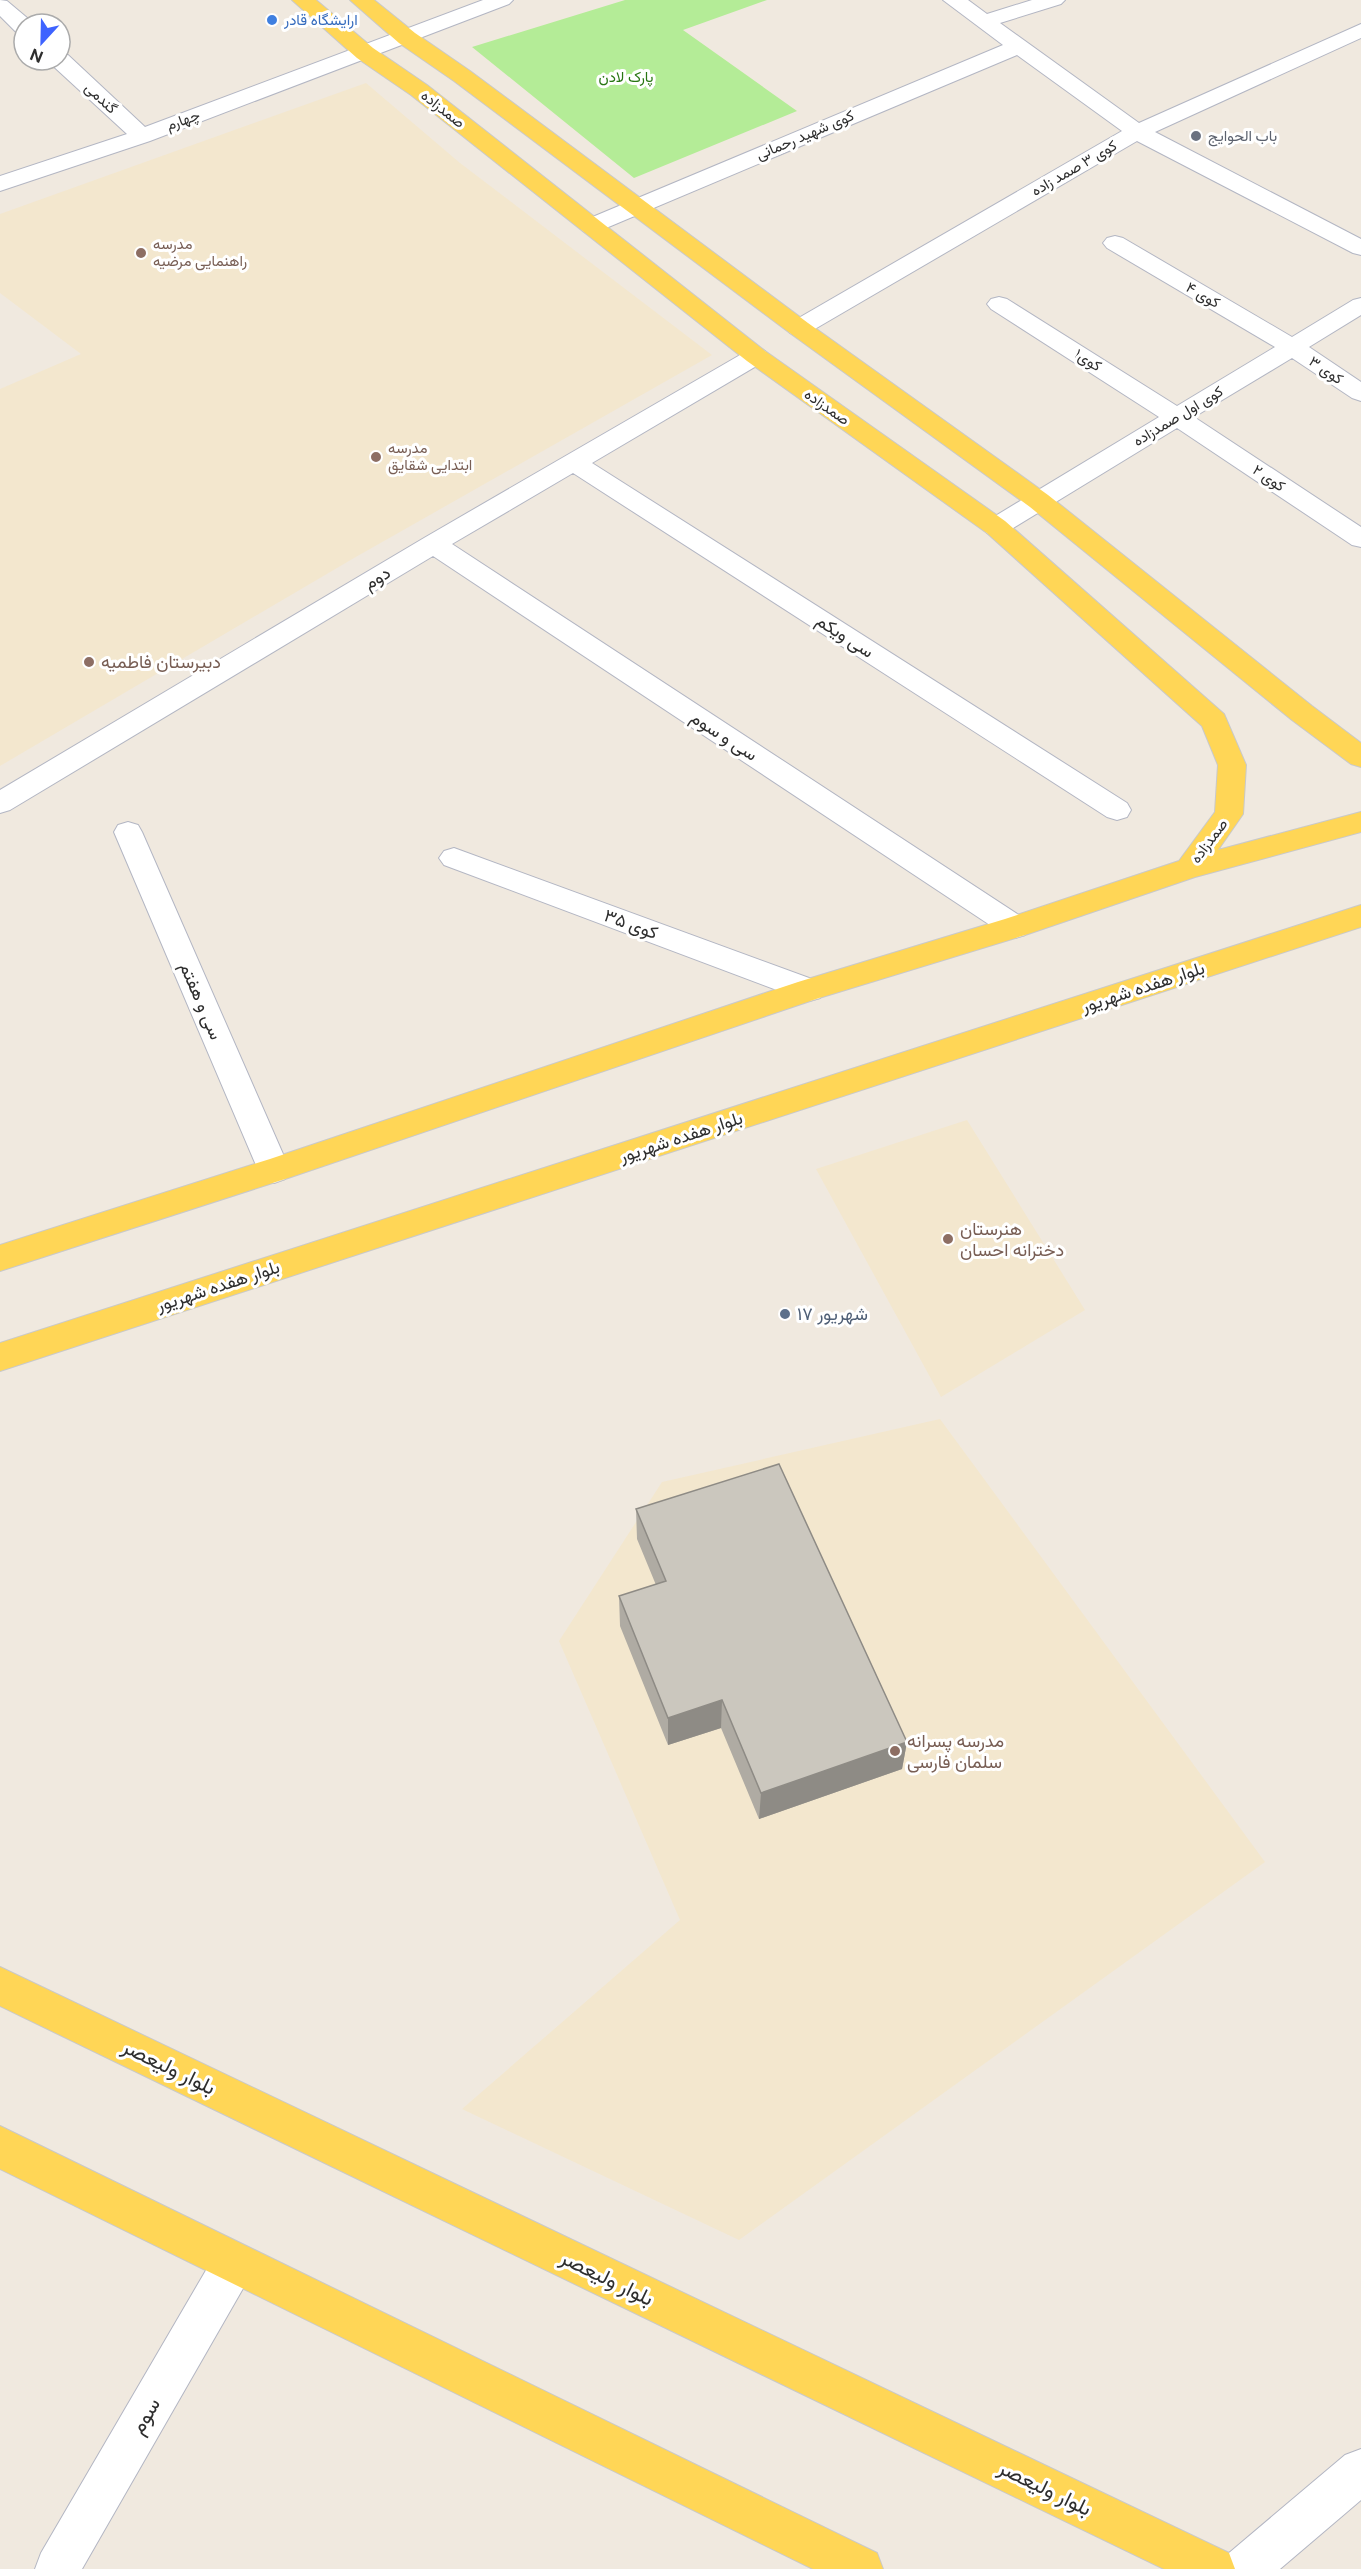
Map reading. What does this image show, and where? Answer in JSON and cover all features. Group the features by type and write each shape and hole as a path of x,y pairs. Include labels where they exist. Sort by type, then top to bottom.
{"main road":[{"name":"صمدزاده","path":"303,0 365,53 419,90 591,226 1039,501 1302,713 1361,757"},
{"name":"صمدزاده","path":"362,0 407,38 635,206 777,342 996,527 1214,721 1232,765 1229,814 1189,868"},
{"path":"0,1258 274,1170 809,990 1015,927 1189,868 1361,822"},
{"name":"بلوار هفده شهریور","path":"0,1357 1361,916"},
{"name":"بلوار ولیعصر","path":"0,1986 1214,2569"},
{"path":"0,2146 234,2263 861,2569"}],"street":[{"name":"چهارم","path":"0,184 142,136 407,38 502,0"},
{"path":"954,0 1137,132 1361,248"},
{"path":"986,21 1054,0"},
{"path":"0,5 12,16"},
{"name":"کوی ۳ صمد زاده","path":"777,342 1137,132 1361,30"},
{"name":"کوی شهید رحمانی","path":"591,226 1020,46"},
{"name":"گندمی","path":"72,71 142,136"},
{"name":"کوی ۴","path":"1115,243 1292,347"},
{"name":"کوی۱","path":"999,304 1177,417"},
{"name":"کوی اول صمدزاده","path":"996,527 1361,305"},
{"name":"دوم","path":"0,803 433,544 777,342"},
{"name":"کوی ۳","path":"1292,347 1361,393"},
{"name":"کوی ۲","path":"1177,417 1361,539"},
{"name":"سی ویکم","path":"573,462 1117,810"},
{"name":"سی و سوم","path":"433,544 1015,927"},
{"name":"سی و هفتم","path":"128,832 274,1170"},
{"name":"کوی ۳۵","path":"454,858 809,990"},
{"name":"سوم","path":"57,2569 234,2263"},
{"path":"1245,2569 1361,2471"}],"shaded area":[{"path":"366,83 460,163 712,355 354,558 0,766 0,389 81,354 0,293 0,214"},
{"name":"هنرستان دخترانه احسان","path":"967,1120 1085,1310 941,1397 816,1169"},
{"name":"مدرسه پسرانه سلمان فارسی","path":"940,1419 1265,1862 739,2240 462,2109 680,1920 559,1641 662,1482"}],"green space":[{"name":"پارک لادن","path":"625,0 767,0 683,30 797,111 634,178 472,47"}],"building":[{"path":"779,1464 907,1742 761,1793 722,1700 668,1718 619,1596 666,1581 636,1509"}],"place":[{"name":"ارایشگاه قادر","path":"272,20"},
{"name":"باب الحوایج","path":"1196,136"},
{"name":"مدرسه راهنمایی مرضیه","path":"141,253"},
{"name":"مدرسه ابتدایی شقایق","path":"376,457"},
{"name":"دبیرستان فاطمیه","path":"89,662"},
{"name":"هنرستان دخترانه احسان","path":"948,1239"},
{"name":"۱۷ شهریور","path":"785,1314"},
{"name":"مدرسه پسرانه سلمان فارسی","path":"895,1751"}]}
